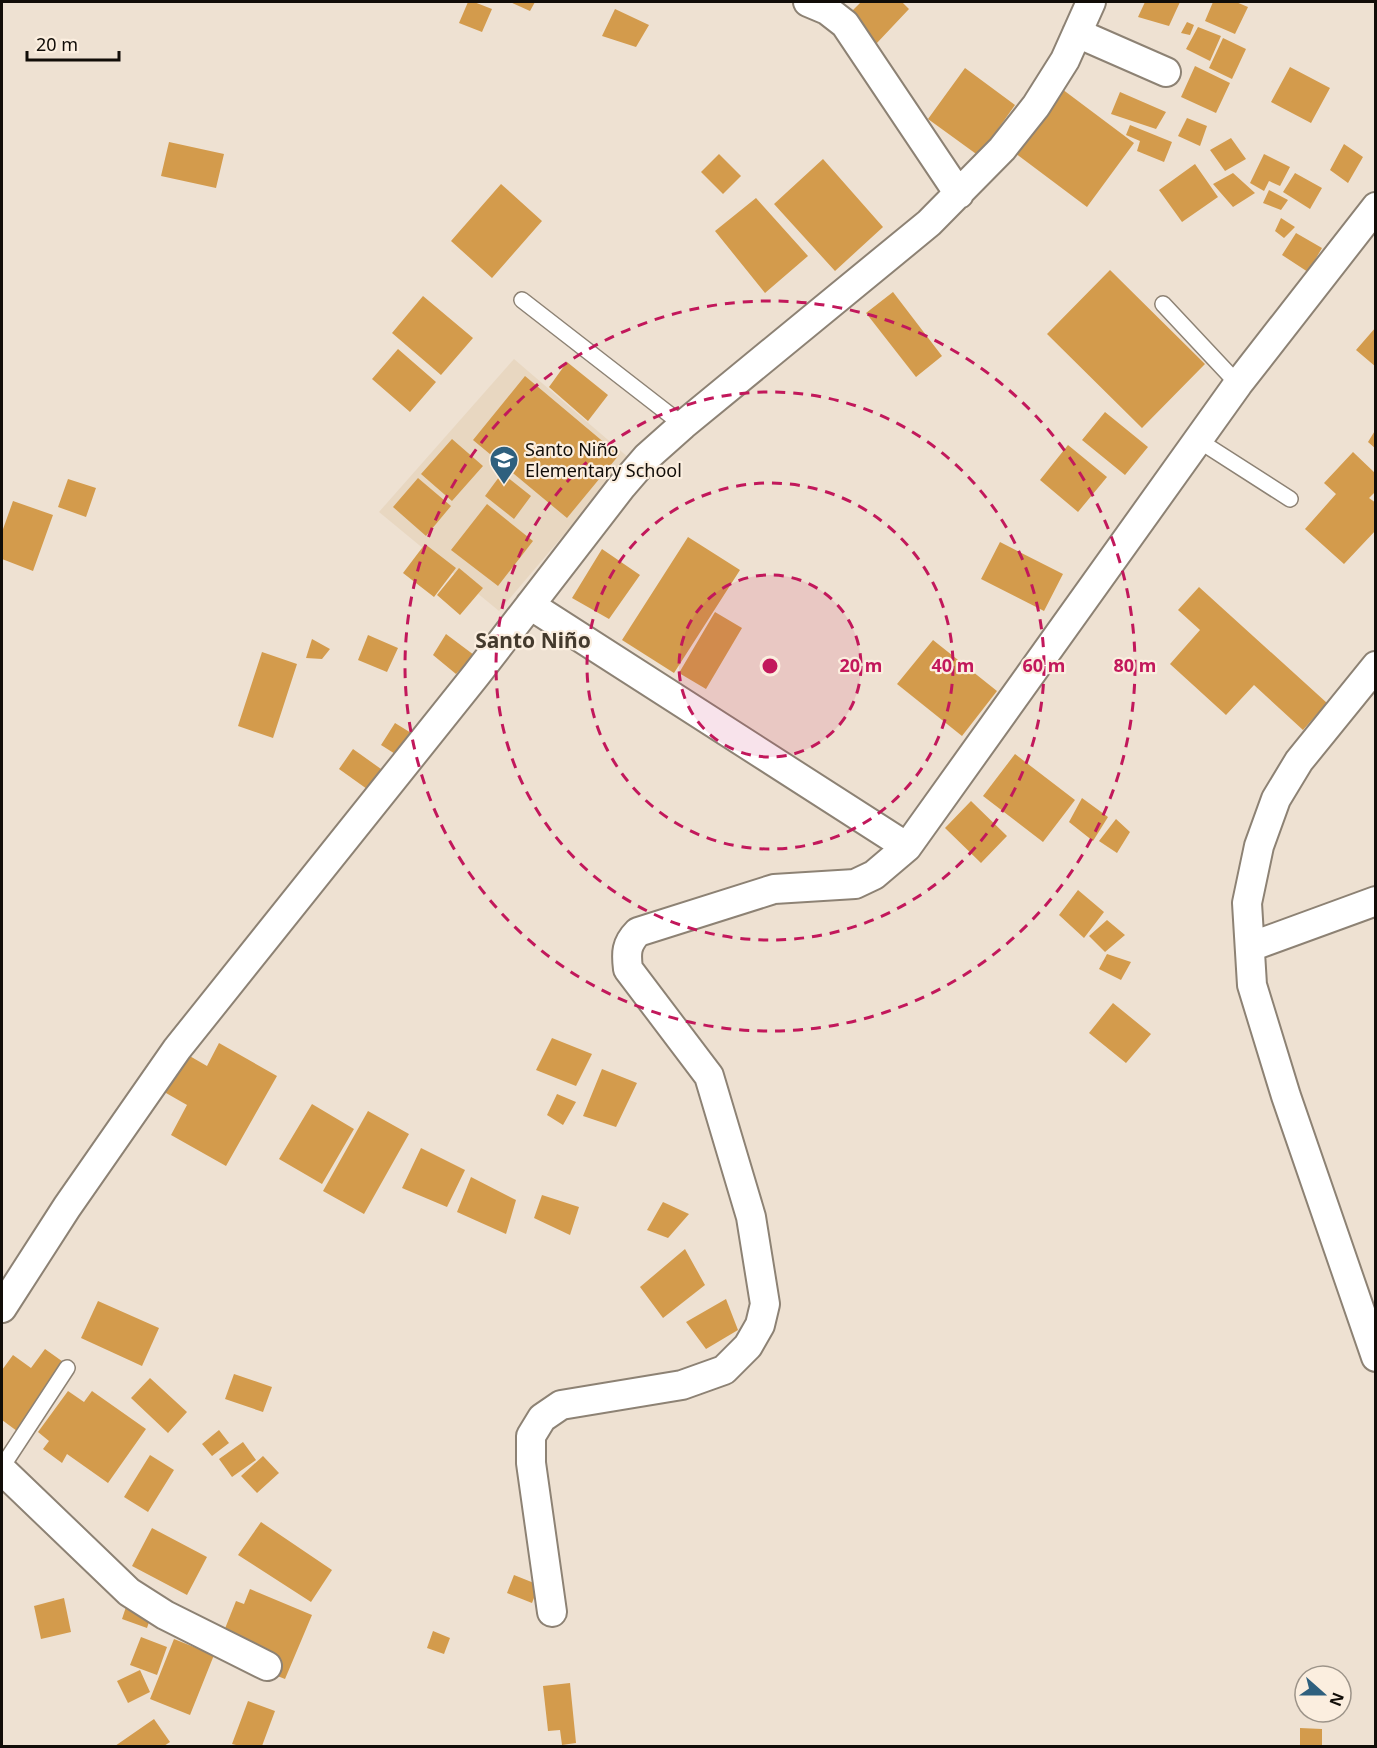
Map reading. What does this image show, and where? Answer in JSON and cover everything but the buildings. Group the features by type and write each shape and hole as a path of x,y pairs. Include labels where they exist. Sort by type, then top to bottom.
{"street":[{"path":"808,2 827,10 845,24 959,194"},
{"path":"2,1308 67,1207 177,1049 476,675 622,486 647,458 683,425 929,223 959,194 1002,149 1036,106 1065,60 1091,2"},
{"path":"1077,33 1166,72"},
{"path":"552,1612 531,1463 531,1436 542,1418 561,1405 682,1385 724,1370 748,1346 760,1325 765,1304 751,1217 709,1076 628,969 626,952 629,941 638,932 774,889 855,884 874,875 907,847 1238,384 1376,207"},
{"path":"530,605 907,847"},
{"path":"1376,666 1299,761 1276,799 1259,846 1247,903 1252,985 1286,1096 1376,1357"},
{"path":"1250,947 1376,901"},
{"path":"2,1468 129,1592 165,1615 267,1666"}],"lane":[{"path":"522,300 683,425"},
{"path":"1163,304 1238,384"},
{"path":"1197,441 1290,499"},
{"path":"2,1468 68,1368"}],"shaded area":[{"name":"Santo Niño Elementary School","path":"514,359 629,458 499,611 379,512"}],"place":[{"name":"Santo Niño Elementary School","path":"504,486"}],"district":[{"name":"Santo Niño","path":"533,641"}]}
